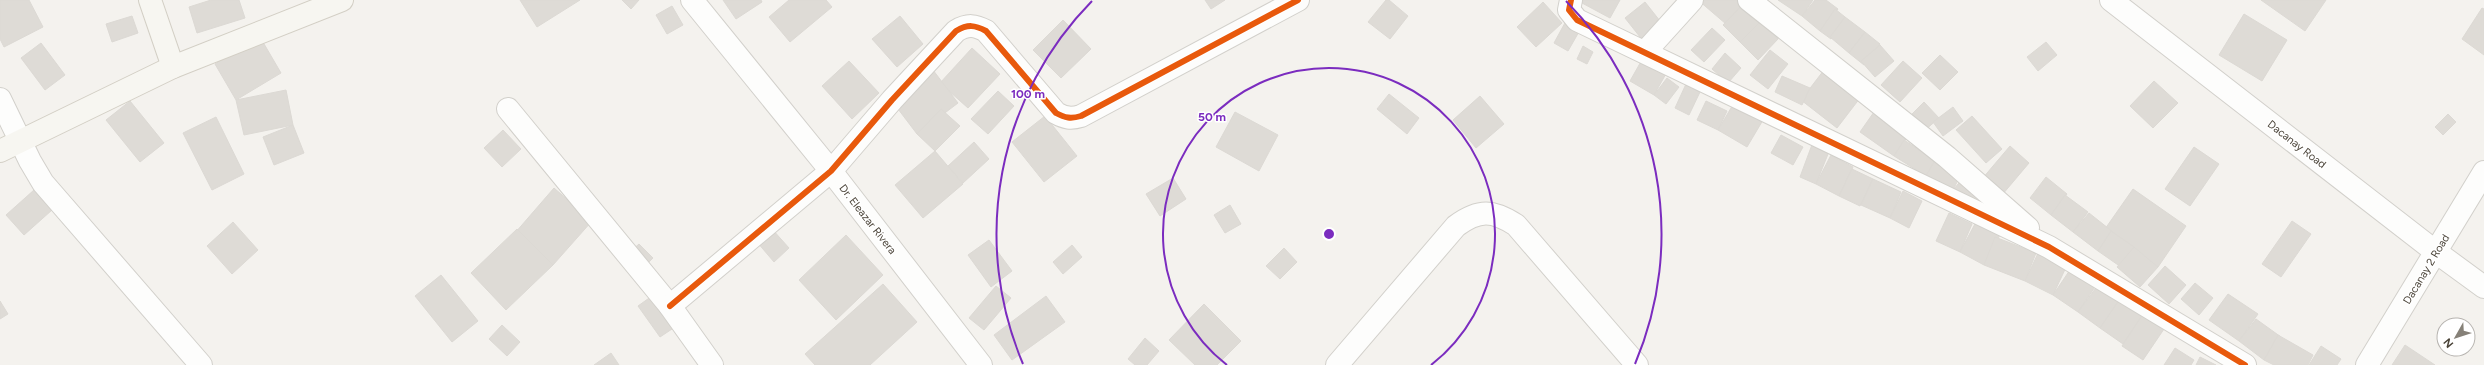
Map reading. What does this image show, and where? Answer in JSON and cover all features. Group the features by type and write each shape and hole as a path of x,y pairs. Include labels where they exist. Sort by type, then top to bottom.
{"street":[{"path":"150,0 173,67"},
{"path":"0,151 19,140 173,67 342,0"},
{"name":"Dr. Eleazar Rivera","path":"692,0 831,172 981,365"},
{"path":"670,306 831,172 892,100 956,31 964,26 972,25 986,31 1056,113 1065,118 1073,118 1088,113 1298,0"},
{"path":"1571,0 1569,10 1577,20 2049,247 2245,365"},
{"path":"1645,52 1692,0"},
{"path":"1749,0 1946,157 2049,247"},
{"name":"Dacanay Road","path":"2111,0 2436,252 2484,287"},
{"path":"0,100 19,140 43,182 58,202 201,365"},
{"path":"508,109 670,306 712,365"},
{"name":"Dacanay 2 Road","path":"2367,365 2484,172"},
{"path":"1337,365 1456,226 1471,215 1486,213 1502,216 1516,225 1637,365"}],"building":[{"path":"0,0 29,0 43,27 4,47 0,39"},
{"path":"211,0 239,0 245,18 197,33 189,7"},
{"path":"520,0 580,0 537,27"},
{"path":"622,0 639,0 631,9"},
{"path":"723,0 761,0 762,2 736,19"},
{"path":"789,0 826,0 832,7 790,42 769,17"},
{"path":"1205,0 1225,0 1211,9"},
{"path":"1386,0 1389,0 1408,16 1390,39 1368,22"},
{"path":"1583,0 1620,0 1610,18 1582,3"},
{"path":"1698,0 1737,0 1743,4 1726,24"},
{"path":"1778,0 1813,0 1802,16"},
{"path":"1815,0 1826,0 1838,9 1820,31 1802,16"},
{"path":"2261,0 2326,0 2305,31"},
{"path":"1543,2 1562,23 1536,47 1517,27"},
{"path":"1645,2 1664,26 1644,42 1625,18"},
{"path":"1743,4 1760,22 1740,42 1723,25"},
{"path":"672,6 683,25 667,34 656,15"},
{"path":"2482,8 2484,9 2484,55 2462,39"},
{"path":"1835,9 1845,17 1831,39 1820,31"},
{"path":"2244,14 2287,40 2262,81 2219,55"},
{"path":"132,16 138,33 112,42 106,24"},
{"path":"900,16 923,44 897,67 872,39"},
{"path":"1845,17 1865,32 1849,53 1830,37"},
{"path":"1063,20 1091,49 1061,78 1033,50"},
{"path":"1566,21 1580,30 1568,51 1554,43"},
{"path":"1760,22 1778,39 1758,60 1740,42"},
{"path":"1712,28 1725,40 1704,62 1691,50"},
{"path":"1865,32 1880,44 1864,65 1849,53"},
{"path":"260,37 281,73 236,100 215,64"},
{"path":"2046,42 2057,55 2038,71 2027,57"},
{"path":"41,43 65,75 45,90 21,58"},
{"path":"1880,45 1894,61 1875,77 1861,61"},
{"path":"1583,46 1593,52 1587,64 1577,59"},
{"path":"972,48 1000,74 968,108 940,83"},
{"path":"1770,50 1788,64 1768,89 1750,75"},
{"path":"1725,53 1741,68 1728,83 1712,69"},
{"path":"1940,55 1958,72 1940,90 1922,73"},
{"path":"1643,58 1667,72 1654,95 1630,81"},
{"path":"849,61 879,93 852,119 822,86"},
{"path":"1903,61 1922,78 1900,102 1881,85"},
{"path":"933,70 958,103 917,134 892,101"},
{"path":"1824,70 1860,98 1837,128 1801,100"},
{"path":"1782,76 1810,88 1802,105 1775,92"},
{"path":"1667,78 1679,87 1666,104 1654,95"},
{"path":"2154,81 2178,103 2153,128 2130,106"},
{"path":"1686,84 1700,92 1689,115 1675,108"},
{"path":"286,90 293,125 244,135 236,100"},
{"path":"998,91 1014,106 988,134 971,119"},
{"path":"1389,94 1419,118 1407,134 1377,109"},
{"path":"1480,96 1504,124 1476,148 1453,120"},
{"path":"130,101 164,143 140,162 106,120"},
{"path":"1706,101 1727,111 1718,130 1697,120"},
{"path":"1924,102 1939,118 1924,131 1910,116"},
{"path":"1734,103 1763,120 1747,147 1718,130"},
{"path":"1953,107 1963,121 1943,136 1933,122"},
{"path":"941,109 960,126 935,151 917,134"},
{"path":"1235,112 1278,135 1259,171 1216,147"},
{"path":"1874,112 1908,136 1894,156 1860,132"},
{"path":"2448,114 2456,122 2443,135 2435,127"},
{"path":"1045,116 1077,156 1044,182 1012,142"},
{"path":"1972,116 2002,149 1986,163 1956,130"},
{"path":"216,117 244,174 212,190 183,133"},
{"path":"293,125 304,153 274,165 263,137"},
{"path":"503,130 521,149 502,167 484,148"},
{"path":"1781,135 1803,147 1793,165 1771,153"},
{"path":"1904,140 1936,161 1926,176 1894,156"},
{"path":"974,142 989,159 963,183 948,166"},
{"path":"1813,142 1830,149 1816,184 1800,177"},
{"path":"2010,146 2029,163 2002,195 1982,179"},
{"path":"2194,147 2219,164 2190,206 2165,189"},
{"path":"935,151 963,184 923,218 895,185"},
{"path":"1831,155 1853,167 1839,196 1816,184"},
{"path":"1935,160 1961,174 1953,190 1926,176"},
{"path":"1852,169 1873,179 1860,206 1839,196"},
{"path":"1964,177 1984,194 1973,208 1953,190"},
{"path":"2046,177 2067,194 2051,215 2030,198"},
{"path":"1173,178 1186,199 1160,216 1146,194"},
{"path":"1873,179 1901,192 1890,218 1861,205"},
{"path":"554,188 592,221 553,265 515,233"},
{"path":"2133,189 2186,226 2158,267 2105,229"},
{"path":"34,190 52,210 24,235 6,215"},
{"path":"1903,191 1922,201 1909,228 1890,218"},
{"path":"2065,195 2088,212 2073,232 2051,215"},
{"path":"1230,205 1241,224 1225,233 1214,215"},
{"path":"1949,213 1972,224 1960,252 1936,241"},
{"path":"2089,213 2113,232 2098,251 2073,232"},
{"path":"2292,221 2311,234 2281,277 2262,264"},
{"path":"233,222 258,250 232,274 207,246"},
{"path":"1976,222 2000,235 1984,265 1960,252"},
{"path":"517,229 553,265 506,310 471,273"},
{"path":"772,229 789,248 774,262 757,242"},
{"path":"2111,231 2134,247 2121,267 2098,251"},
{"path":"846,235 883,275 836,320 799,280"},
{"path":"1995,237 2036,253 2025,281 1984,265"},
{"path":"989,240 1012,271 991,287 968,255"},
{"path":"639,244 653,258 644,267 630,252"},
{"path":"1072,245 1082,257 1063,274 1053,262"},
{"path":"2134,247 2158,267 2140,287 2117,267"},
{"path":"1284,248 1297,262 1280,279 1266,266"},
{"path":"2040,249 2068,263 2053,295 2025,281"},
{"path":"2074,264 2099,281 2078,312 2053,295"},
{"path":"2165,266 2186,285 2169,304 2148,285"},
{"path":"441,275 478,321 452,342 415,296"},
{"path":"2101,281 2123,297 2100,328 2078,312"},
{"path":"2195,283 2213,298 2199,315 2181,299"},
{"path":"883,284 917,322 870,365 815,365 805,354"},
{"path":"996,286 1011,298 984,330 969,318"},
{"path":"2228,294 2258,314 2239,341 2209,320"},
{"path":"652,296 675,327 660,337 638,306"},
{"path":"1046,296 1065,322 1012,360 994,335"},
{"path":"2121,297 2144,313 2123,344 2100,328"},
{"path":"0,301 8,314 0,319"},
{"path":"1204,304 1241,341 1217,365 1195,365 1169,340"},
{"path":"2143,314 2164,329 2143,360 2122,346"},
{"path":"2256,319 2281,337 2264,360 2239,341"},
{"path":"502,325 520,342 507,356 489,339"},
{"path":"2278,335 2313,355 2308,365 2274,365 2264,360"},
{"path":"1145,338 1159,351 1147,365 1135,365 1128,359"},
{"path":"2405,345 2435,365 2392,365"},
{"path":"2321,346 2341,359 2337,365 2309,365"},
{"path":"2175,348 2194,360 2191,365 2164,365"},
{"path":"611,353 619,365 594,365"},
{"path":"2200,357 2216,365 2196,365"}],"cycle path":[{"path":"670,306 831,171 892,100 956,31 964,27 978,27 986,31 1056,113 1065,117 1074,118 1081,116 1298,0"},
{"path":"1571,0 1569,10 1577,20 2049,247 2245,365"}]}
